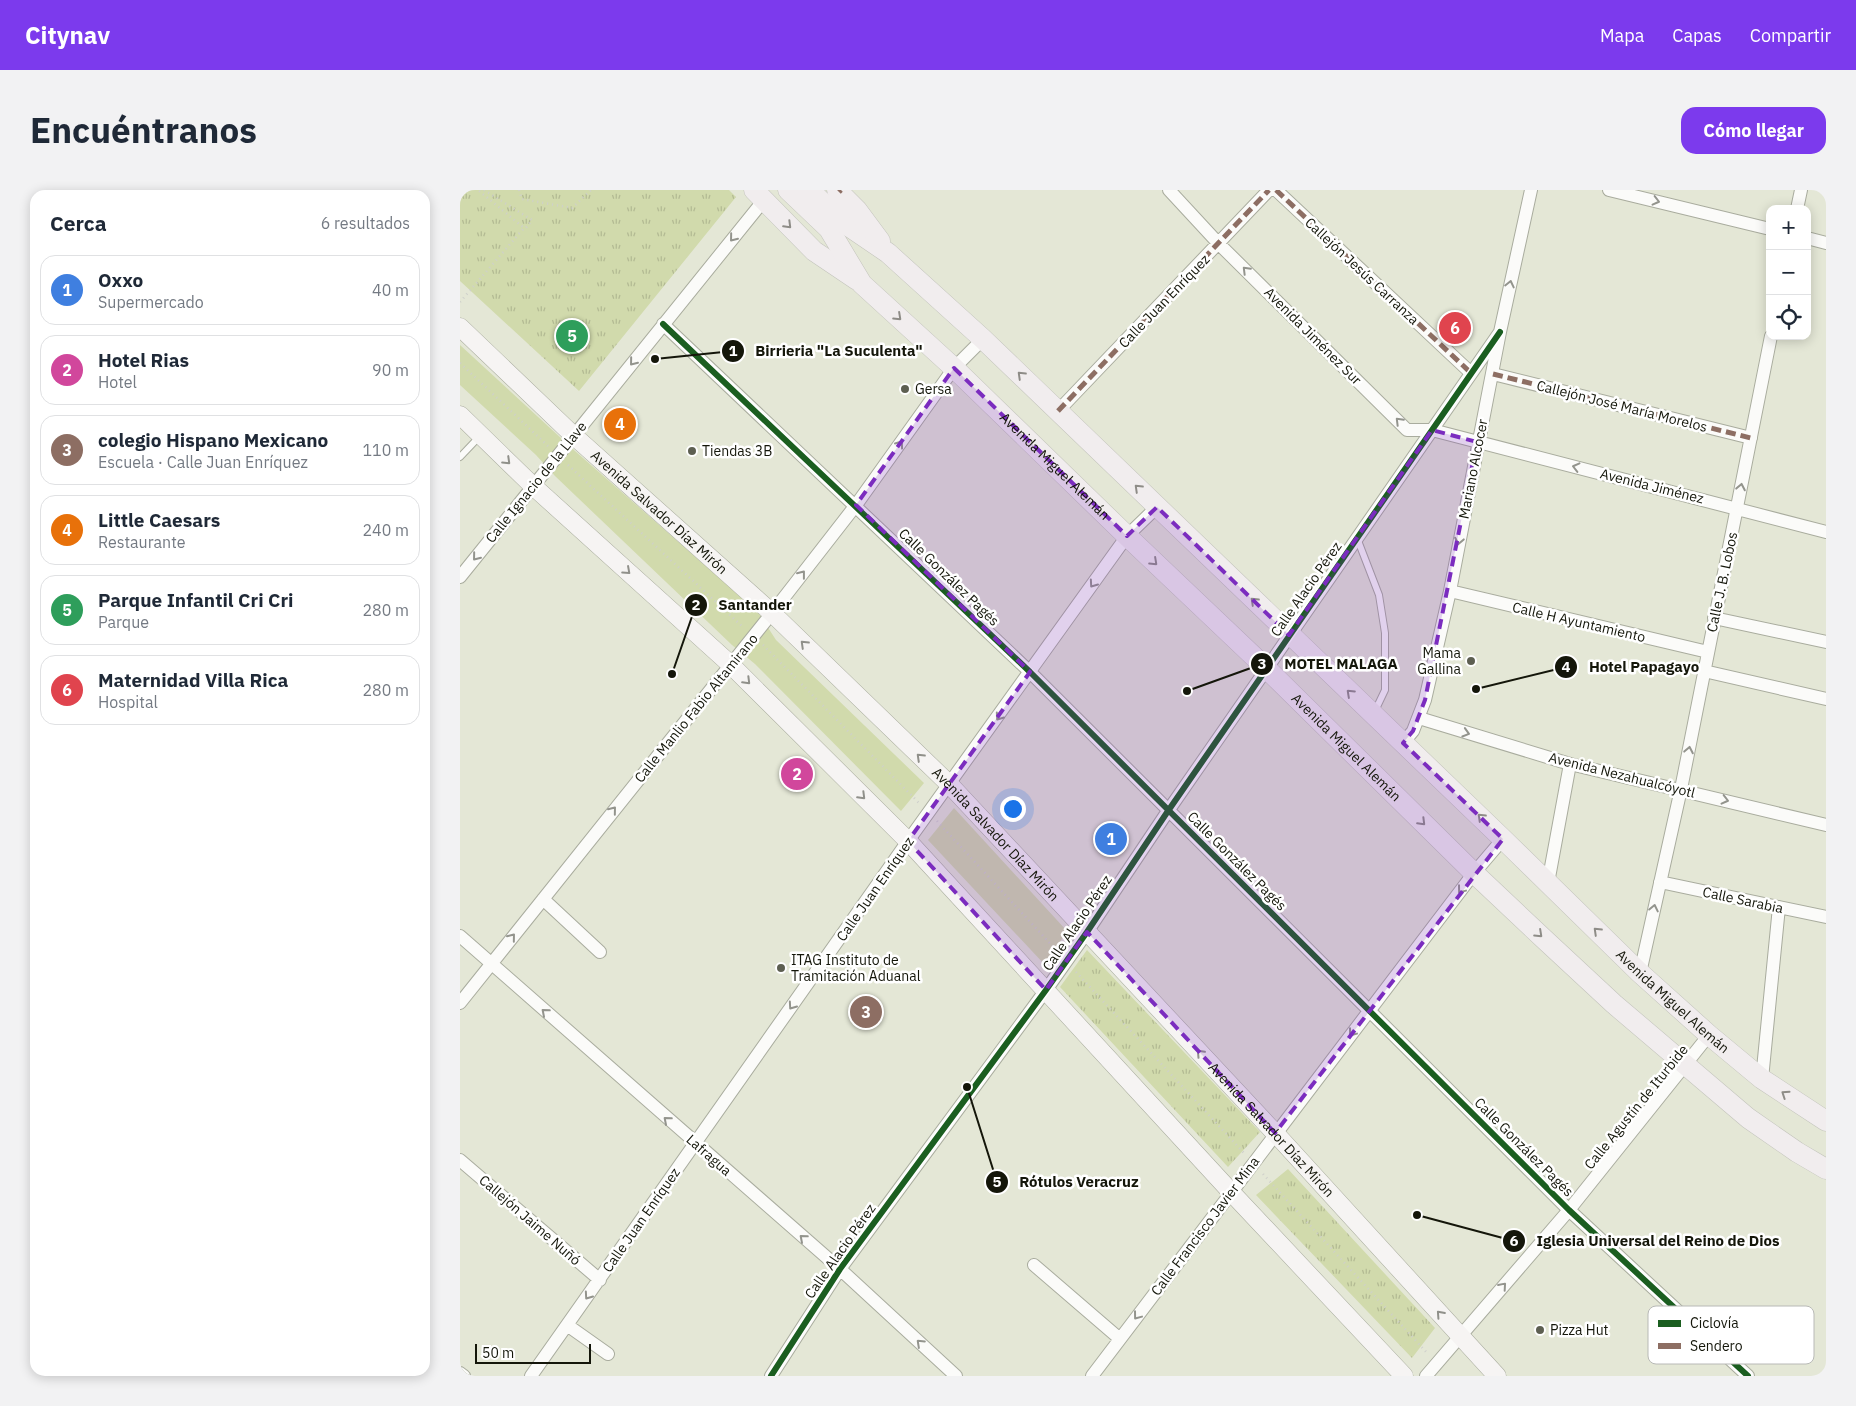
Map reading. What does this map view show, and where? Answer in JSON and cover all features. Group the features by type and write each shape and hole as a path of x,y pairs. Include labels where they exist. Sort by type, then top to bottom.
{"main road":[{"name":"Avenida Miguel Alemán","path":"788,190 829,229 862,284 954,368 1267,669 1474,873 1614,1004 1748,1118 1796,1152 1826,1169"},
{"name":"Avenida Miguel Alemán","path":"810,190 841,221 888,253 983,339 1640,973 1709,1035 1762,1079 1826,1121"},
{"path":"839,191 857,210 888,253"},
{"path":"759,195 814,251 862,284"},
{"name":"Avenida Salvador Díaz Mirón","path":"460,327 573,435 772,613 950,785 1275,1133 1497,1376"},
{"path":"460,415 533,486 730,664 908,842 1231,1192 1404,1376"}],"street":[{"name":"Avenida Jiménez Sur","path":"1169,190 1219,244 1408,430 1432,430 1477,442"},
{"name":"Calle Juan Enríquez","path":"1058,411 1269,190"},
{"name":"Callejón Jesús Carranza","path":"1276,190 1471,373"},
{"name":"Mariano Alcocer","path":"1403,743 1413,731 1425,700 1450,591 1477,442 1531,190"},
{"path":"1609,190 1766,228"},
{"path":"1798,205 1801,190"},
{"name":"Calle Ignacio de la Llave","path":"460,577 663,324 759,195"},
{"path":"1811,239 1826,243"},
{"name":"Calle González Pagés","path":"663,324 1030,672 1569,1210 1673,1306"},
{"name":"Calle Alacio Pérez","path":"771,1376 840,1269 1067,961 1168,811 1500,332"},
{"name":"Calle Manlio Fabio Altamirano","path":"460,1003 772,613 856,505 954,368 983,339"},
{"name":"Calle J. B. Lobos","path":"1640,973 1681,789 1770,340"},
{"name":"Callejón José María Morelos","path":"1492,374 1750,438"},
{"name":"Avenida Jiménez","path":"1477,442 1826,532"},
{"name":"Calle Juan Enríquez","path":"531,1376 908,842 1127,536 1157,507"},
{"name":"Calle H Ayuntamiento","path":"1450,591 1708,652"},
{"path":"1714,618 1826,642"},
{"path":"1704,671 1826,699"},
{"name":"Avenida Nezahualcóyotl","path":"1419,718 1570,764 1826,825"},
{"path":"1548,883 1570,764"},
{"name":"Calle Francisco Javier Mina","path":"1092,1376 1369,1010 1474,873 1503,839"},
{"name":"Calle Sarabia","path":"1660,882 1826,917"},
{"path":"543,899 600,952"},
{"path":"1762,1079 1779,907"},
{"name":"Lafragua","path":"460,936 695,1144 840,1269 956,1376"},
{"name":"Calle Agustín de Iturbide","path":"1426,1376 1569,1210 1709,1035"},
{"name":"Callejón Jaime Nuñó","path":"460,1160 600,1280"},
{"path":"1034,1265 1120,1339"},
{"path":"567,1325 608,1354"},
{"name":"Calle González Pagés","path":"1735,1364 1748,1376"},
{"path":"460,1373 464,1376"}],"lane":[{"path":"460,457 481,435"},
{"path":"1357,537 1379,595 1386,633 1385,690 1373,714"}],"path":[{"path":"460,302 524,228 478,190"},
{"path":"472,288 532,220 484,190"},
{"path":"519,190 522,199 572,208 591,190"},
{"path":"460,363 753,636 929,813 1437,1363"}],"highlighted area":[{"path":"954,368 1127,536 1157,507 1289,635 1432,430 1477,442 1425,700 1413,731 1403,743 1503,839 1275,1133 1087,932 1046,990 908,841 1030,672 856,505"}],"green space":[{"path":"460,190 729,190 736,197 579,391 460,281"},
{"path":"460,345 575,451 758,612 776,640 924,783 901,811 755,664 732,645 555,476 536,455 460,385"},
{"path":"954,808 1067,931 1045,965 928,840"},
{"path":"1087,950 1260,1132 1228,1167 1060,987"},
{"path":"1288,1169 1435,1328 1412,1358 1256,1195"}],"marked path":[{"path":"1058,411 1269,190"},
{"path":"1276,190 1471,373"},
{"path":"1493,374 1751,438"}],"cycle path":[{"path":"663,324 1030,672 1569,1210 1673,1306"},
{"path":"771,1376 840,1269 1087,932 1168,811 1500,332"},
{"path":"1735,1364 1748,1376"}],"place":[{"name":"Maternidad Villa Rica","path":"1455,328"},
{"name":"Parque Infantil Cri Cri","path":"572,336"},
{"name":"Birrieria \"La Suculenta\"","path":"655,359"},
{"name":"Gersa","path":"905,389"},
{"name":"Little Caesars","path":"620,424"},
{"name":"Tiendas 3B","path":"692,451"},
{"name":"Mama Gallina","path":"1471,661"},
{"name":"Santander","path":"672,674"},
{"name":"Hotel Papagayo","path":"1476,689"},
{"name":"MOTEL MALAGA","path":"1187,691"},
{"name":"Hotel Rias","path":"797,774"},
{"name":"Oxxo","path":"1111,839"},
{"name":"ITAG Instituto de Tramitación Aduanal","path":"781,968"},
{"name":"colegio Hispano Mexicano","path":"866,1012"},
{"name":"Rótulos Veracruz","path":"967,1087"},
{"name":"Iglesia Universal del Reino de Dios","path":"1417,1215"},
{"name":"Pizza Hut","path":"1540,1330"}]}
